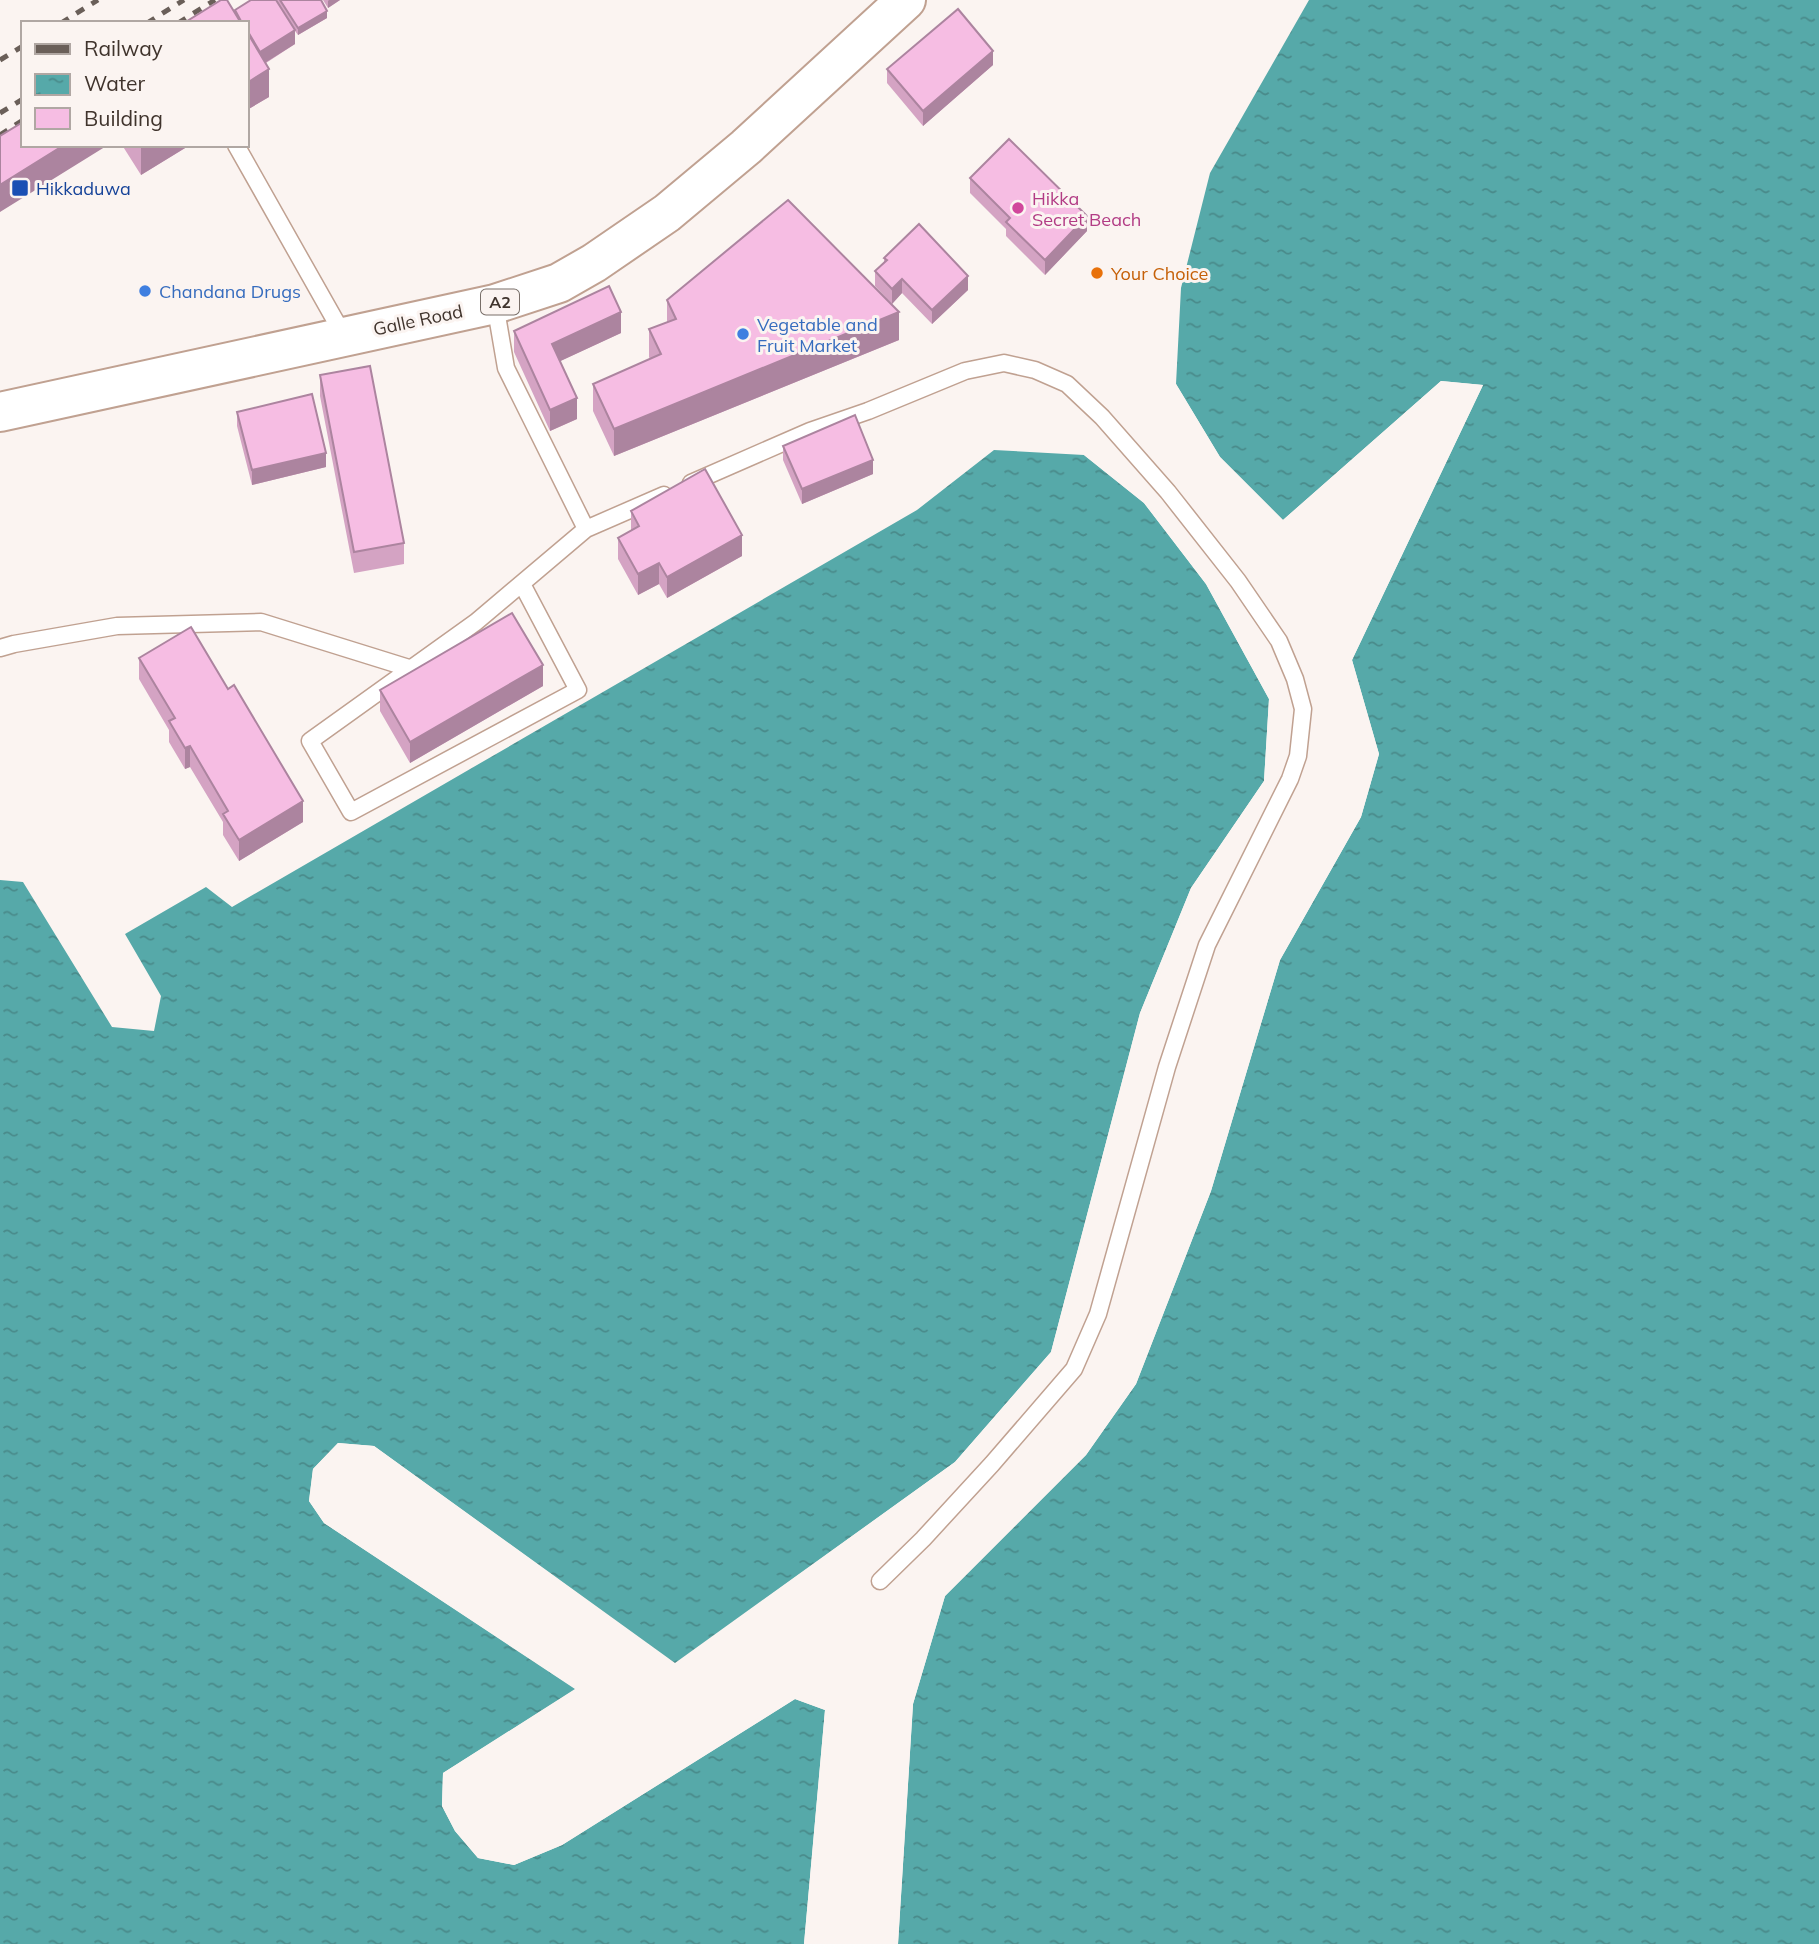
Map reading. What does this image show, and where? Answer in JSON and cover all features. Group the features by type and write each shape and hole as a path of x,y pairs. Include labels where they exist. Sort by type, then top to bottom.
{"highway":[{"name":"Galle Road","path":"0,412 495,304 559,283 594,263 667,212 746,147 906,0"}],"lane":[{"path":"237,147 344,336"},
{"path":"495,304 506,368 586,529"},
{"path":"522,584 578,690 351,811 310,741 476,622 586,529 810,431 868,411 965,370 1004,363 1035,369 1067,384 1102,417 1168,492 1238,581 1279,641 1295,679 1303,709 1298,757 1290,779 1207,945 1167,1067 1098,1314 1074,1369 923,1539 880,1581"},
{"path":"0,648 117,626 261,622 412,668"}],"water":[{"path":"1309,0 1819,0 1819,1944 898,1944 913,1704 945,1596 1086,1455 1136,1384 1211,1191 1280,960 1361,817 1379,754 1352,660 1483,385 1441,381 1283,520 1220,457 1176,384 1181,288 1210,173"},
{"path":"994,450 1084,455 1144,503 1206,584 1269,699 1264,781 1191,888 1140,1013 1051,1352 955,1462 675,1664 374,1446 338,1443 313,1469 309,1501 324,1523 576,1689 443,1773 442,1806 455,1831 478,1858 514,1865 562,1845 795,1699 825,1710 804,1944 0,1944 0,880 23,882 112,1027 154,1031 161,996 125,934 206,887 232,907 917,510"}],"pier":[{"path":"1441,381 1483,385 1352,660 1379,754 1361,817 1280,960 1211,1191 1136,1384 1086,1455 945,1596 913,1704 898,1944 894,1944 910,1704 942,1594 1084,1452 1133,1382 1208,1189 1277,958 1357,816 1376,754 1349,659 1478,388 1442,385 1284,524 1217,459 1173,386 1176,384 1220,457 1283,520"},
{"path":"1086,452 1146,501 1208,581 1272,699 1267,783 1194,889 1144,1014 1054,1354 958,1465 676,1667 373,1449 340,1447 316,1471 312,1500 327,1521 579,1688 578,1692 447,1775 445,1805 458,1829 480,1855 514,1861 561,1842 793,1696 827,1707 807,1944 804,1944 825,1710 795,1699 562,1845 514,1865 478,1858 455,1831 442,1806 443,1773 575,1689 324,1523 309,1501 313,1469 338,1443 374,1446 675,1663 955,1462 1051,1352 1140,1013 1191,888 1264,781 1269,699 1206,584 1144,503 1084,455"}],"building":[{"path":"221,0 227,0 240,21 187,21"},
{"path":"251,0 276,0 295,30 260,52 248,32 248,21 241,21 235,10"},
{"path":"280,0 321,0 327,11 298,28"},
{"path":"958,9 993,51 923,111 887,69"},
{"path":"248,34 269,69 248,82"},
{"path":"21,123 21,147 61,147 0,185 0,136"},
{"path":"1009,139 1087,216 1045,260 1006,222 1010,218 970,178"},
{"path":"788,200 899,312 614,429 593,384 661,354 649,329 676,319 667,300"},
{"path":"919,224 968,276 932,310 902,279 892,289 875,271 887,260 884,258"},
{"path":"609,286 621,312 552,344 577,398 550,410 514,331"},
{"path":"370,366 404,543 354,552 320,375"},
{"path":"312,394 326,453 252,470 237,412"},
{"path":"855,415 873,460 802,489 783,446"},
{"path":"705,469 742,535 667,577 659,563 638,574 618,538 639,526 631,511"},
{"path":"512,613 543,665 410,742 380,690"},
{"path":"191,627 228,689 234,685 303,801 239,840 223,814 228,811 190,746 185,748 169,721 175,718 139,658"}],"railway":[{"path":"64,21 98,0"},
{"path":"150,21 184,0"},
{"path":"181,21 215,0"},
{"path":"0,60 21,47"},
{"path":"0,113 21,100"},
{"path":"0,135 21,121"}],"place":[{"name":"Hikkaduwa","path":"20,188"},
{"name":"Hikka Secret Beach","path":"1018,208"},
{"name":"Your Choice","path":"1097,273"},
{"name":"Chandana Drugs","path":"145,291"},
{"name":"Vegetable and Fruit Market","path":"743,334"}]}
